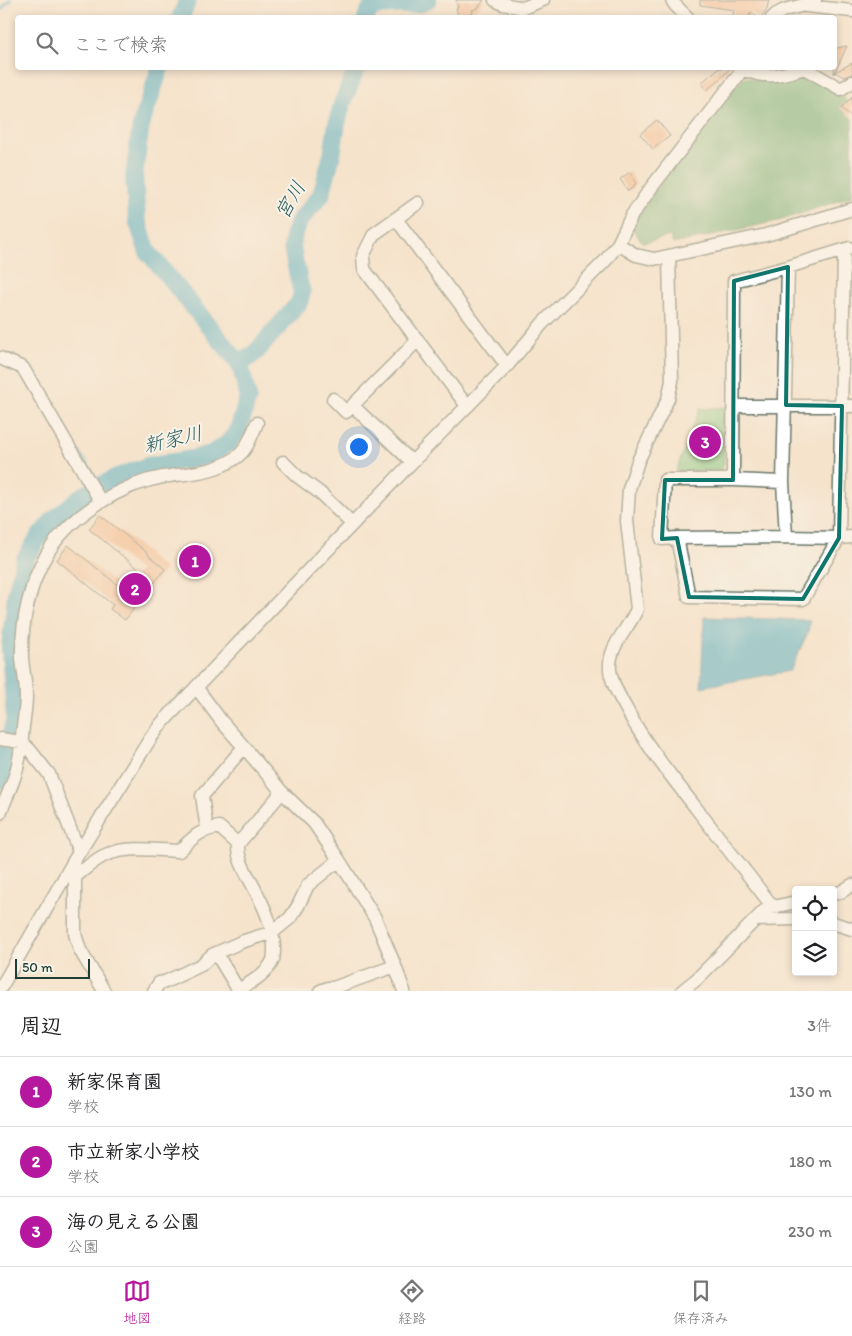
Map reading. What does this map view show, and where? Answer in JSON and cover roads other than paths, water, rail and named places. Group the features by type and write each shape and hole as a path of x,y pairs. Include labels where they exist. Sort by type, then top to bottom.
{"street":[{"path":"495,0 502,4 523,8 543,0"},
{"path":"672,0 685,15"},
{"path":"775,15 786,9 811,3 852,11"},
{"path":"0,990 77,856 161,724 352,524 507,366 542,324 605,261 618,244 632,215 650,188 741,70"},
{"path":"746,70 753,74 770,77 798,70"},
{"path":"808,70 841,89 852,82"},
{"path":"418,203 374,234 363,256 364,269 467,406"},
{"path":"618,244 636,255 654,259 669,257 766,235 852,209"},
{"path":"396,219 507,366"},
{"path":"677,538 689,597 803,598 846,537 848,248 788,267 734,281 733,480"},
{"path":"669,257 672,380 668,399 638,461 629,489 627,521 637,609 614,646 610,671 621,699 640,733 659,761 773,907"},
{"path":"786,537 784,482 788,267"},
{"path":"333,399 346,412 418,340"},
{"path":"0,358 23,368 101,502"},
{"path":"352,406 412,462"},
{"path":"734,406 847,406"},
{"path":"0,813 18,764 21,742 26,694 22,659 22,636 38,570 50,548 67,528 101,502 121,491 143,482 207,471 228,463 240,454 257,423"},
{"path":"283,462 297,476 320,493 352,524"},
{"path":"784,482 665,480 662,539 846,537"},
{"path":"196,687 222,722 282,792 314,823 375,918 404,991"},
{"path":"0,739 21,742 29,748 48,774 77,856 75,934 80,950 104,991"},
{"path":"207,830 202,796 244,748"},
{"path":"216,953 239,990 268,968 274,958 273,932 265,910 242,864 238,844 282,792"},
{"path":"75,877 108,854 123,851 179,851 196,834 207,830 219,828 238,844"},
{"path":"154,991 159,983 201,965 216,953 241,942 273,932 290,918 308,886 339,860"},
{"path":"837,893 852,885"},
{"path":"682,991 697,979 764,911 792,903"},
{"path":"755,920 792,919"},
{"path":"837,924 852,929"},
{"path":"320,991 395,966"}],"water":[{"path":"704,617 810,620 808,632 790,671 701,687"}],"waterway":[{"path":"0,11 10,0"},
{"name":"新家川","path":"181,15 188,0"},
{"name":"宮川","path":"367,15 369,11 376,7 414,4 428,0"},
{"name":"新家川","path":"0,780 15,717 10,648 16,594 24,561 38,538 53,520 79,498 117,477 148,466 211,454 228,443 238,430 248,397 240,364 148,252 137,220 134,175 141,125 159,70"},
{"name":"宮川","path":"240,364 256,352 299,303 302,293 292,247 294,233 300,220 321,195 332,155 342,104 356,70"},
{"path":"78,451 92,471"},
{"path":"96,477 102,485"}],"place":[{"name":"海の見える公園","path":"705,442"},
{"name":"新家保育園","path":"195,561"},
{"name":"市立新家小学校","path":"135,589"}]}
